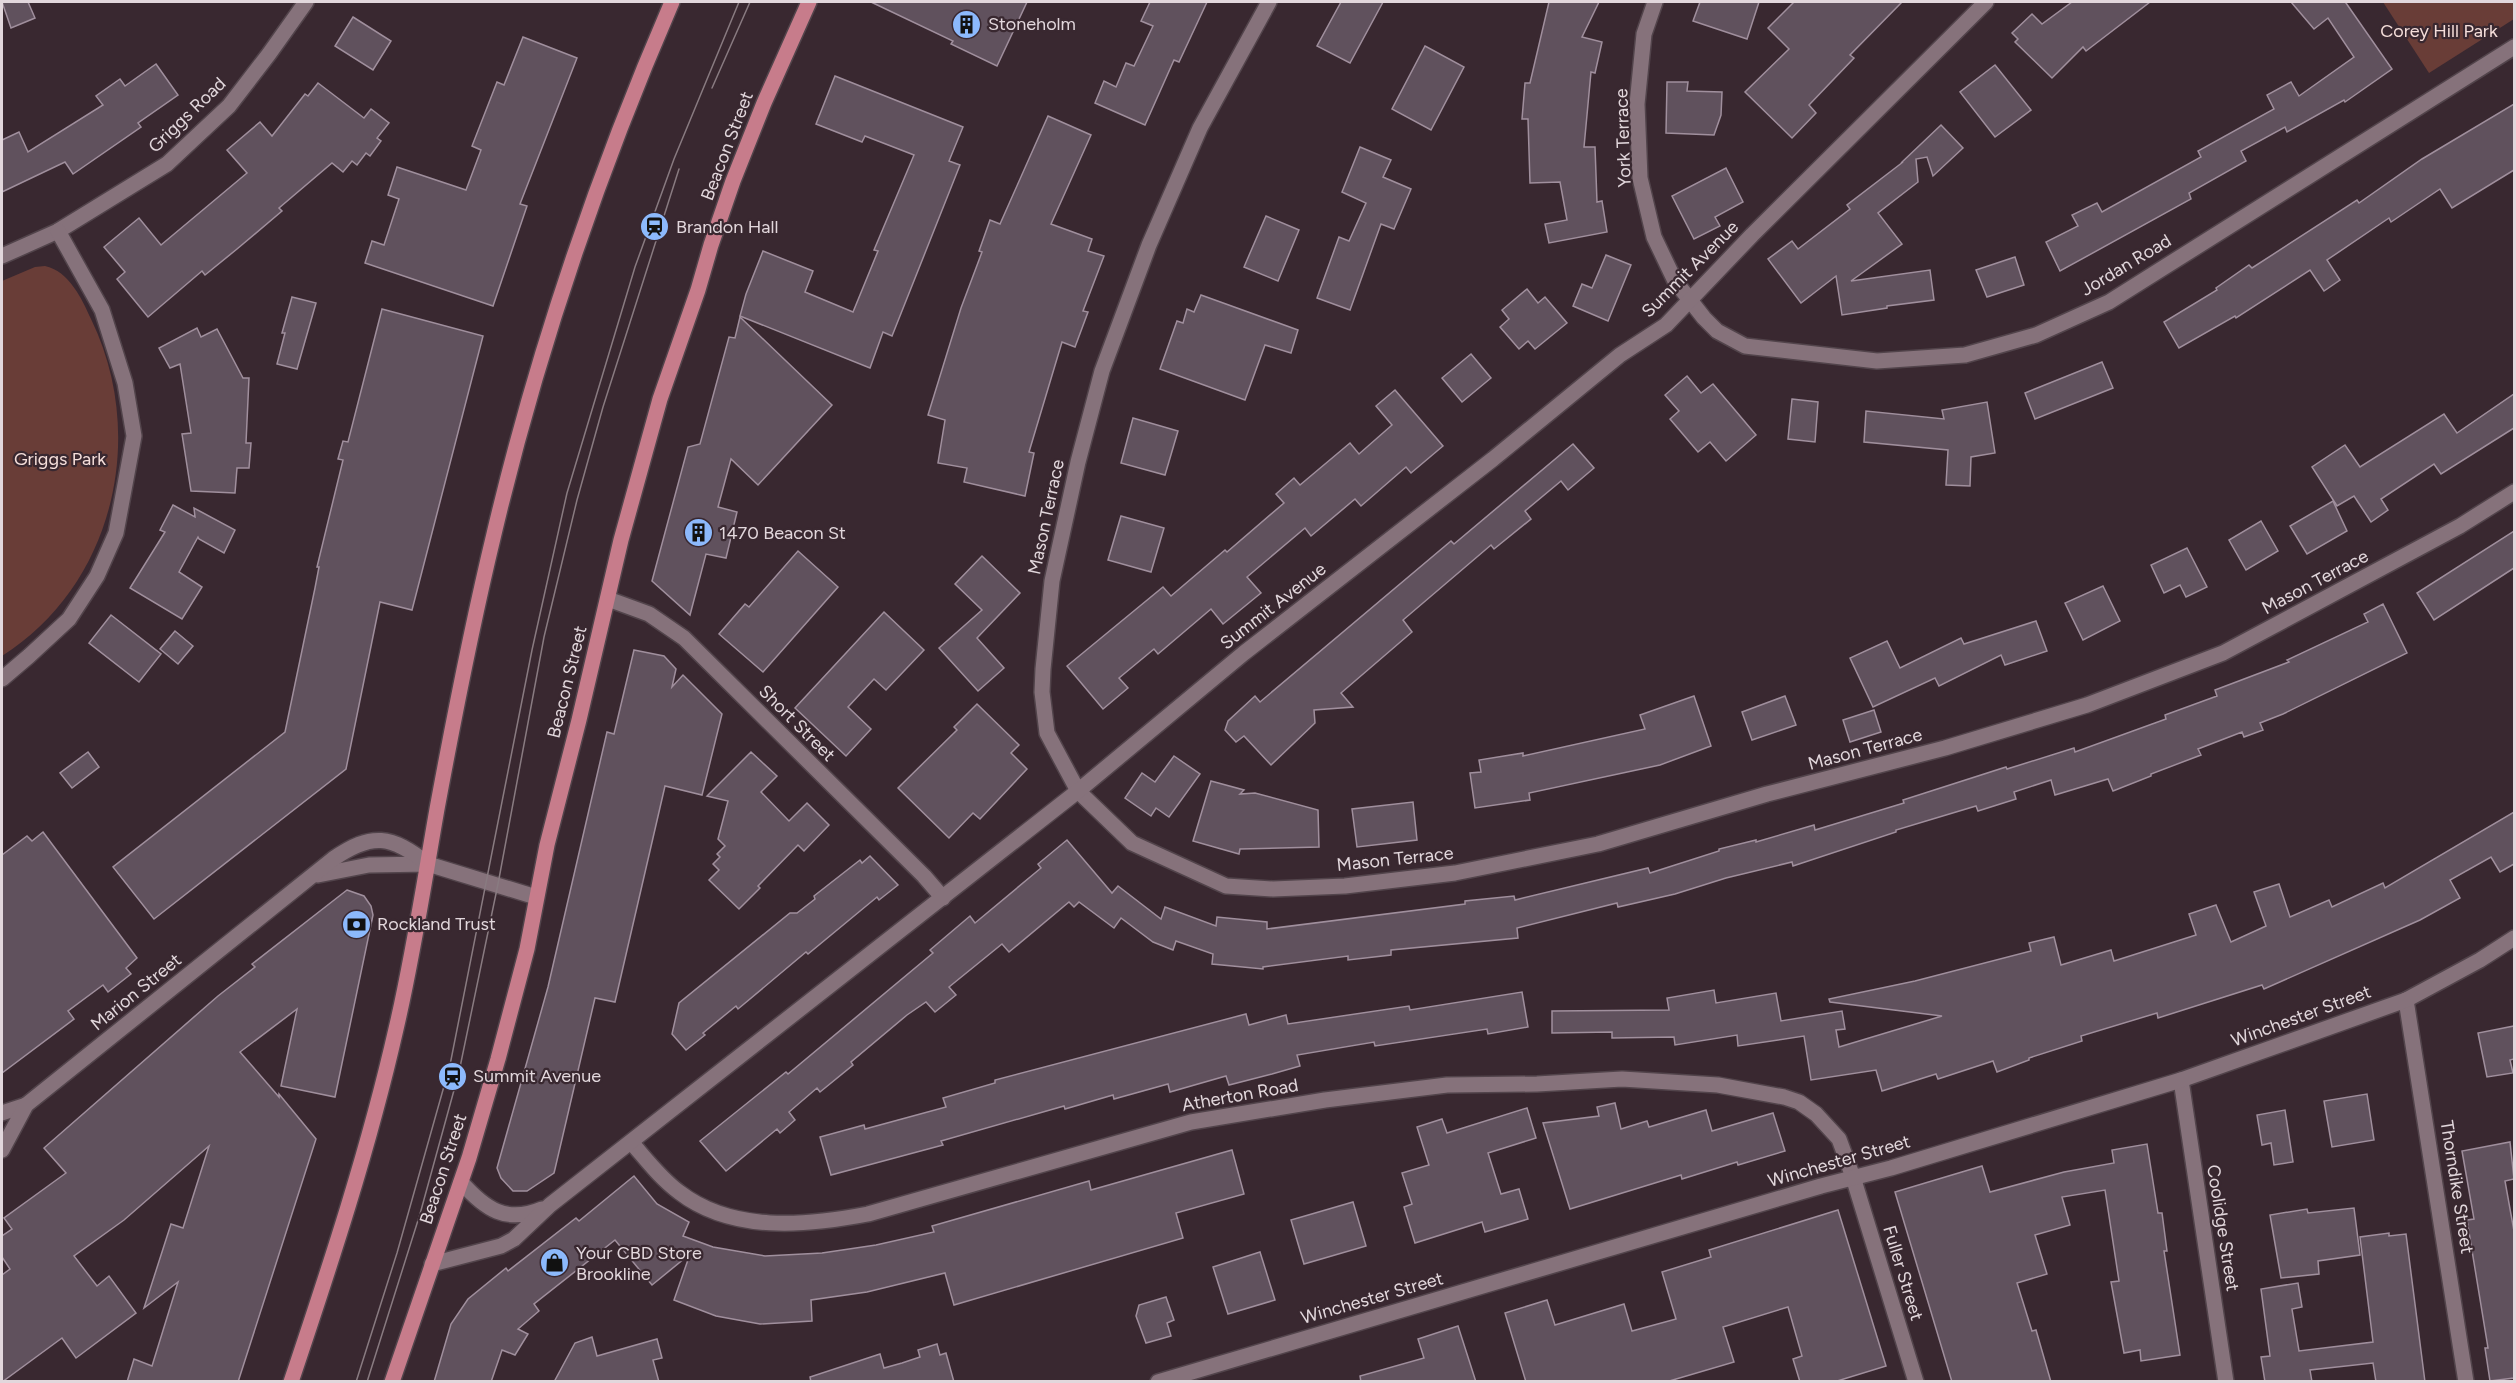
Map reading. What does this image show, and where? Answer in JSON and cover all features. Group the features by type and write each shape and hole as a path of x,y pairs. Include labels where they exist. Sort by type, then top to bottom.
{"main road":[{"path":"291,1382 380,1095 406,986 475,618 495,530 530,400 588,214 644,67 672,2"},
{"name":"Beacon Street","path":"392,1382 461,1182 498,1059 527,949 536,897 629,505 660,399 698,290 711,245 764,103 809,2"}],"street":[{"name":"Griggs Road","path":"2,256 58,231 167,165 228,106 306,2"},
{"name":"Mason Terrace","path":"1269,2 1200,128 1149,245 1102,371 1078,462 1052,581 1042,692 1047,733 1078,791 1132,843 1226,886 1273,890 1345,886 1455,873 1576,848 1767,794 1945,748 2087,705 2223,653 2460,526 2514,492"},
{"name":"York Terrace","path":"1655,2 1644,33 1637,104 1640,178 1654,237 1675,281 1690,300"},
{"name":"Summit Avenue","path":"432,1264 501,1246 514,1239 550,1205 1078,791 1244,653 1493,459 1620,355 1666,325 1760,227 1986,2"},
{"name":"Jordan Road","path":"1690,300 1718,331 1745,346 1877,361 1965,355 2036,335 2109,302 2514,47"},
{"path":"2,678 69,618 98,576 116,533 134,436 124,383 102,310 58,231"},
{"name":"Short Street","path":"608,598 649,614 684,638 924,876 943,898"},
{"name":"Marion Street","path":"2,1150 26,1105 353,845 370,840 385,840 401,845 428,864 536,897"},
{"name":"Marion Street","path":"310,878 349,868 428,864"},
{"name":"Winchester Street","path":"1158,1382 1180,1378 2181,1080 2406,999 2480,960 2514,938"},
{"name":"Thorndike Street","path":"2406,999 2466,1382"},
{"name":"Atherton Road","path":"631,1142 678,1192 699,1206 724,1216 774,1223 834,1221 868,1214 1191,1122 1325,1100 1448,1085 1537,1084 1622,1079 1718,1085 1784,1097 1799,1102 1816,1114 1839,1139 1853,1177"},
{"name":"Coolidge Street","path":"2181,1080 2226,1382"},
{"path":"2,1113 26,1105"},
{"name":"Fuller Street","path":"1853,1177 1916,1382"},
{"name":"Summit Avenue","path":"461,1182 487,1207 505,1215 518,1216 550,1205"}],"green space":[{"name":"Corey Hill Park","path":"2383,2 2514,2 2514,19 2429,73"},
{"name":"Griggs Park","path":"45,266 61,274 74,287 91,319 108,364 117,411 117,458 110,505 94,549 71,590 40,626 2,656 2,281 35,267"}],"building":[{"path":"2,2 28,2 35,18 11,28"},
{"name":"Stoneholm","path":"871,2 1027,2 997,66 951,44 953,41"},
{"path":"1150,2 1207,2 1179,62 1174,60 1145,125 1095,103 1104,81 1116,87 1126,63 1134,66 1153,26 1141,21"},
{"path":"1341,2 1383,2 1350,63 1317,46"},
{"path":"1549,2 1599,2 1582,37 1602,42 1595,73 1591,72 1584,147 1595,147 1597,202 1602,201 1607,232 1549,243 1545,224 1567,220 1560,182 1530,183 1528,119 1522,119 1525,83 1530,83"},
{"path":"1700,2 1759,2 1747,39 1693,21"},
{"path":"1794,2 1902,2 1850,55 1854,58 1809,105 1816,113 1792,138 1745,92 1789,49 1768,28"},
{"path":"2072,2 2150,2 2086,51 2083,47 2052,78 2015,42 2018,39 2012,33 2032,14 2042,24"},
{"path":"2291,2 2347,2 2392,69 2345,102 2344,100 2287,132 2285,127 2241,151 2246,161 2189,193 2191,199 2060,271 2046,242 2078,226 2072,215 2097,203 2102,212 2201,157 2198,151 2274,109 2267,95 2291,82 2299,96 2354,57 2328,18 2314,29"},
{"path":"353,17 391,41 373,70 335,46"},
{"path":"523,37 577,58 520,204 527,206 493,306 365,263 372,241 384,245 399,199 388,195 397,167 466,190 481,150 472,146 497,82 504,85"},
{"path":"1425,46 1464,67 1431,130 1392,109"},
{"path":"156,64 178,95 138,123 141,127 73,174 65,162 2,192 2,140 19,132 28,152 103,105 96,96 120,79 125,86"},
{"path":"1995,65 2031,110 1995,137 1960,92"},
{"path":"835,76 963,127 949,161 960,165 892,336 883,332 870,368 740,316 763,251 813,271 805,292 853,312 878,251 874,250 914,155 865,136 862,142 816,124"},
{"path":"1667,82 1688,82 1687,91 1722,92 1721,115 1714,135 1666,133"},
{"path":"318,83 364,118 371,109 389,123 377,138 381,141 370,156 366,153 357,165 352,161 343,172 332,163 279,208 282,211 237,249 205,275 202,271 148,317 117,279 125,272 104,247 139,218 161,245 247,173 227,150 260,122 272,136 305,94 308,96"},
{"path":"2514,104 2514,170 2452,208 2440,189 2391,222 2389,218 2327,260 2340,280 2324,291 2310,270 2236,318 2235,316 2179,348 2164,322 2217,290 2216,288 2249,265 2252,268 2357,200 2359,203 2422,159"},
{"path":"1048,116 1091,135 1051,224 1092,239 1088,251 1104,256 1083,311 1088,312 1075,347 1062,342 1029,452 1034,453 1025,496 964,482 967,468 938,463 945,420 928,415 961,308 982,252 979,251 990,220 1000,224"},
{"path":"1941,125 1963,148 1933,176 1927,157 1916,159 1918,182 1878,213 1902,244 1851,281 1930,270 1934,300 1842,315 1836,276 1801,303 1768,259 1792,241 1798,249 1850,209 1847,205 1903,162 1901,163"},
{"path":"1360,147 1391,160 1383,177 1411,189 1394,229 1381,224 1350,310 1317,298 1339,237 1349,241 1366,203 1342,192"},
{"path":"1726,168 1743,202 1715,217 1720,226 1694,239 1672,196"},
{"path":"1266,216 1299,230 1278,281 1244,267"},
{"path":"1606,255 1631,265 1608,321 1573,306 1582,284 1592,288"},
{"path":"2015,257 2024,285 1987,297 1976,270"},
{"path":"1527,289 1538,303 1545,297 1567,323 1535,349 1528,341 1519,349 1500,327 1509,319 1502,310"},
{"path":"1201,295 1298,330 1291,353 1265,345 1245,400 1160,369 1177,321 1183,323 1187,309 1194,312"},
{"path":"292,297 316,303 297,369 277,364 285,333 282,333"},
{"path":"382,309 483,336 412,610 380,602 346,769 154,919 113,867 285,732 315,588 319,567 317,567 343,460 338,459 343,441 348,442"},
{"path":"740,317 832,405 758,485 731,459 718,507 737,512 726,558 706,554 690,615 652,581 688,447 700,444 729,337 735,338"},
{"path":"197,328 201,337 217,329 243,378 249,378 246,443 251,443 249,468 237,468 235,493 191,491 182,434 191,433 180,364 170,368 159,348"},
{"path":"1471,354 1491,378 1462,402 1442,378"},
{"path":"2102,362 2113,388 2035,419 2025,393"},
{"path":"1687,376 1701,393 1713,384 1756,435 1726,461 1710,442 1698,452 1670,419 1679,411 1665,395"},
{"path":"1395,390 1443,446 1411,473 1406,467 1361,506 1355,499 1311,536 1305,528 1247,577 1261,593 1223,624 1211,609 1158,654 1154,649 1119,678 1128,688 1103,709 1067,666 1163,587 1171,596 1225,550 1227,552 1284,503 1276,494 1294,478 1300,485 1350,443 1359,454 1392,425 1376,406"},
{"path":"2514,394 2514,428 2441,474 2434,464 2381,499 2388,510 2371,522 2354,496 2337,506 2312,467 2345,445 2360,467 2444,414 2457,433"},
{"path":"1792,399 1818,402 1815,442 1788,439"},
{"path":"1987,402 1995,453 1971,457 1970,486 1946,485 1948,450 1864,442 1866,411 1944,419 1942,410"},
{"path":"1133,418 1178,431 1165,475 1121,463"},
{"path":"1573,444 1594,468 1568,490 1561,481 1525,511 1531,519 1494,549 1491,545 1403,620 1412,632 1341,693 1353,707 1314,710 1315,723 1271,765 1244,736 1236,742 1225,730 1228,721 1255,696 1260,702 1451,541 1454,544"},
{"path":"2333,501 2347,531 2307,554 2290,526"},
{"path":"173,505 195,517 194,508 235,530 224,553 198,537 179,572 202,587 182,619 130,588 165,532 160,530"},
{"path":"1121,516 1164,528 1151,572 1108,560"},
{"path":"2261,521 2278,551 2246,570 2229,540"},
{"path":"2514,531 2514,568 2434,620 2417,593"},
{"path":"2187,548 2207,587 2186,597 2180,585 2164,593 2151,565"},
{"path":"798,551 838,587 763,672 719,634 745,604 749,607"},
{"path":"982,556 1020,593 977,638 1004,668 978,691 939,648 982,610 955,584"},
{"path":"2103,586 2120,621 2083,640 2065,603"},
{"path":"2383,604 2407,653 2260,723 2263,730 2244,737 2242,732 2198,749 2201,755 2113,791 2108,779 2055,795 2051,780 2014,792 2016,799 1978,811 1976,806 1896,830 1896,832 1793,866 1792,862 1726,878 1675,894 1618,907 1617,903 1517,928 1518,938 1391,950 1391,955 1348,960 1348,956 1263,967 1263,969 1212,964 1213,954 1176,941 1173,950 1153,942 1121,918 1114,928 1079,902 1074,907 1069,902 1009,952 1002,944 949,987 956,995 935,1012 926,1002 907,1015 851,1062 853,1065 820,1092 817,1088 789,1112 795,1120 780,1133 777,1129 726,1171 700,1141 786,1072 788,1074 933,953 930,950 970,916 975,923 1041,868 1038,864 1067,840 1112,893 1118,886 1161,919 1165,907 1216,926 1217,917 1267,922 1267,929 1465,904 1465,901 1514,896 1515,900 1648,868 1650,873 1719,851 1719,849 1756,840 1756,842 1814,825 1815,830 1904,803 1903,800 2006,767 2007,769 2074,748 2075,752 2166,719 2165,715 2217,696 2215,690 2289,662 2287,660 2368,622 2364,614"},
{"path":"884,612 924,650 886,690 874,679 848,707 871,729 846,756 795,708"},
{"path":"111,615 161,654 139,682 89,643"},
{"path":"2036,621 2047,651 2005,665 2001,655 1939,686 1935,678 1873,707 1850,658 1887,641 1900,668 1961,638 1964,644"},
{"path":"175,631 193,646 178,664 160,649"},
{"path":"634,650 664,656 676,669 672,687 683,675 722,714 702,795 665,786 615,1002 595,998 554,1173 527,1191 513,1191 501,1178 497,1168 548,987 607,732 614,734"},
{"path":"1694,696 1711,746 1660,765 1529,793 1530,800 1475,808 1470,773 1481,772 1479,760 1523,753 1523,756 1645,729 1640,715"},
{"path":"1785,696 1796,725 1752,740 1742,712"},
{"path":"977,704 1019,745 1011,753 1027,769 980,819 973,813 949,838 898,788 957,730 954,727"},
{"path":"1874,710 1881,732 1850,742 1843,720"},
{"path":"88,752 99,767 72,788 60,773"},
{"path":"751,752 777,776 761,792 789,821 807,803 829,825 804,851 798,845 739,909 709,880 719,870 713,864 720,857 717,854 725,846 718,839 728,801 707,796"},
{"path":"1174,756 1200,774 1169,817 1156,808 1151,816 1125,798 1142,773 1155,782"},
{"path":"1211,781 1244,790 1240,794 1255,793 1318,810 1319,847 1240,849 1239,854 1193,841"},
{"path":"1413,802 1417,840 1357,847 1352,809"},
{"path":"2514,812 2514,864 2500,872 2491,857 2450,880 2460,898 2420,920 2264,989 2262,985 2158,1018 2157,1013 2081,1036 2082,1041 2029,1058 2029,1060 1997,1072 1993,1061 1938,1079 1936,1074 1882,1091 1876,1070 1811,1080 1804,1036 1738,1046 1737,1035 1675,1045 1674,1037 1612,1038 1612,1032 1552,1033 1552,1011 1669,1010 1667,998 1714,990 1716,1003 1776,993 1781,1021 1842,1011 1845,1029 1836,1030 1839,1047 1942,1016 1830,1002 1829,999 1915,981 2031,951 2029,943 2054,937 2061,965 2111,950 2114,961 2196,935 2189,914 2216,905 2231,942 2266,926 2254,892 2279,884 2290,917 2329,900 2332,907 2383,883 2385,888"},
{"path":"43,832 137,958 126,968 131,974 108,992 103,985 68,1011 74,1019 2,1073 2,855 27,836 32,841"},
{"path":"870,856 898,885 879,900 877,897 808,954 806,952 738,1009 736,1006 686,1050 672,1034 679,1003 790,913 797,913 815,899 814,896 860,860 862,863"},
{"path":"347,890 364,896 371,906 373,915 335,1097 281,1086 297,1009 240,1052 316,1139 238,1382 127,1382 134,1359 152,1366 178,1282 144,1308 171,1224 183,1228 209,1146 124,1220 74,1256 97,1286 109,1276 136,1313 76,1358 62,1338 2,1382 2,1275 10,1269 2,1257 2,1236 12,1229 4,1218 66,1173 44,1148 218,996 255,967 252,964"},
{"path":"1522,992 1528,1027 1488,1034 1487,1029 1375,1046 1374,1042 1297,1055 1300,1066 1272,1074 1229,1085 1226,1076 1170,1092 1168,1084 1114,1099 1113,1095 1065,1109 1064,1106 941,1141 943,1145 831,1175 820,1137 864,1125 865,1129 946,1107 943,1098 995,1083 995,1080 1246,1014 1249,1025 1286,1015 1288,1024 1409,1006 1410,1010"},
{"path":"2514,1026 2514,1059 2510,1060 2513,1073 2487,1077 2478,1033"},
{"path":"2367,1094 2374,1140 2332,1147 2324,1101"},
{"path":"1615,1103 1621,1129 1647,1121 1649,1127 1706,1110 1712,1131 1773,1113 1785,1151 1738,1165 1737,1162 1682,1179 1681,1175 1570,1209 1543,1123 1599,1116 1597,1107"},
{"path":"1527,1108 1536,1138 1488,1153 1501,1194 1519,1189 1528,1219 1485,1232 1482,1222 1415,1243 1404,1207 1412,1204 1402,1173 1429,1165 1417,1127 1442,1119 1447,1133"},
{"path":"2285,1110 2293,1162 2274,1165 2271,1143 2262,1145 2257,1115"},
{"path":"2510,1142 2514,1179 2505,1181 2514,1231 2514,1378 2490,1381 2485,1348 2488,1348 2467,1220 2474,1219 2462,1151"},
{"path":"2147,1144 2158,1213 2162,1213 2167,1251 2164,1251 2180,1355 2141,1361 2140,1350 2124,1353 2111,1282 2119,1281 2105,1190 2062,1197 2070,1225 2035,1235 2047,1274 2017,1283 2032,1331 2036,1330 2051,1382 1952,1382 1895,1192 1982,1166 1990,1192 2064,1172 2114,1163 2112,1150"},
{"path":"1232,1150 1244,1194 1176,1213 1183,1238 954,1305 945,1273 867,1292 811,1300 812,1321 760,1324 716,1316 674,1300 690,1254 652,1285 615,1240 534,1304 539,1311 518,1329 528,1334 515,1355 502,1350 491,1382 434,1382 451,1324 468,1299 506,1268 508,1271 576,1218 579,1221 634,1176 657,1204 689,1222 683,1236 713,1247 765,1256 822,1253 876,1245 934,1232 932,1226 1089,1181 1091,1190"},
{"path":"1353,1202 1366,1246 1304,1264 1291,1220"},
{"path":"2354,1208 2360,1255 2318,1261 2319,1274 2281,1278 2270,1215 2307,1209 2308,1213"},
{"path":"1838,1210 1886,1366 1834,1382 1800,1382 1793,1359 1802,1356 1788,1307 1723,1327 1734,1362 1666,1382 1526,1382 1505,1313 1547,1300 1555,1325 1624,1304 1632,1331 1676,1319 1662,1272 1711,1257 1709,1250"},
{"path":"2389,1233 2389,1236 2406,1234 2425,1382 2376,1382 2373,1363 2310,1370 2312,1382 2265,1382 2261,1357 2270,1356 2261,1289 2298,1283 2302,1307 2292,1309 2299,1351 2373,1342 2360,1237"},
{"path":"1260,1252 1275,1300 1228,1314 1213,1267"},
{"path":"1166,1297 1174,1320 1167,1323 1171,1336 1146,1343 1136,1316 1139,1305"},
{"path":"1458,1326 1476,1382 1361,1382 1360,1376 1424,1358 1418,1339"},
{"path":"592,1337 597,1356 657,1339 662,1358 653,1360 659,1382 554,1382 575,1343"},
{"path":"937,1344 940,1355 946,1353 954,1382 811,1382 810,1377 880,1354 884,1368 902,1363 920,1357 918,1350"}],"tram line":[{"path":"356,1382 397,1253 450,1065 532,650 567,493 635,267 674,159 739,2"},
{"path":"712,88 750,2"},
{"path":"367,1382 420,1214 459,1072 498,884 544,637 577,500 603,407 679,169"}],"place":[{"name":"Stoneholm","path":"967,24"},
{"name":"Brandon Hall","path":"655,227"},
{"name":"1470 Beacon St","path":"698,533"},
{"name":"Rockland Trust","path":"356,924"},
{"name":"Summit Avenue","path":"452,1076"},
{"name":"Your CBD Store Brookline","path":"555,1263"}]}
